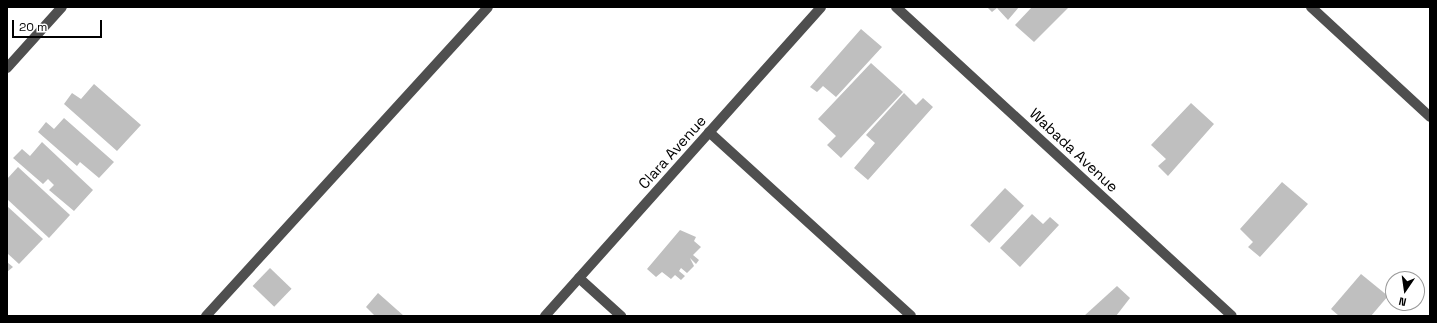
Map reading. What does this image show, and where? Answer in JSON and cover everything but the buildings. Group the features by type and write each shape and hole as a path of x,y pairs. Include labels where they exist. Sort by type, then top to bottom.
{"street":[{"path":"7,68 62,7"},
{"path":"206,316 488,7"},
{"name":"Clara Avenue","path":"545,316 821,7"},
{"name":"Wabada Avenue","path":"896,7 1232,316"},
{"path":"1310,7 1430,117"},
{"path":"709,132 912,316"},
{"path":"579,278 621,316"}]}
